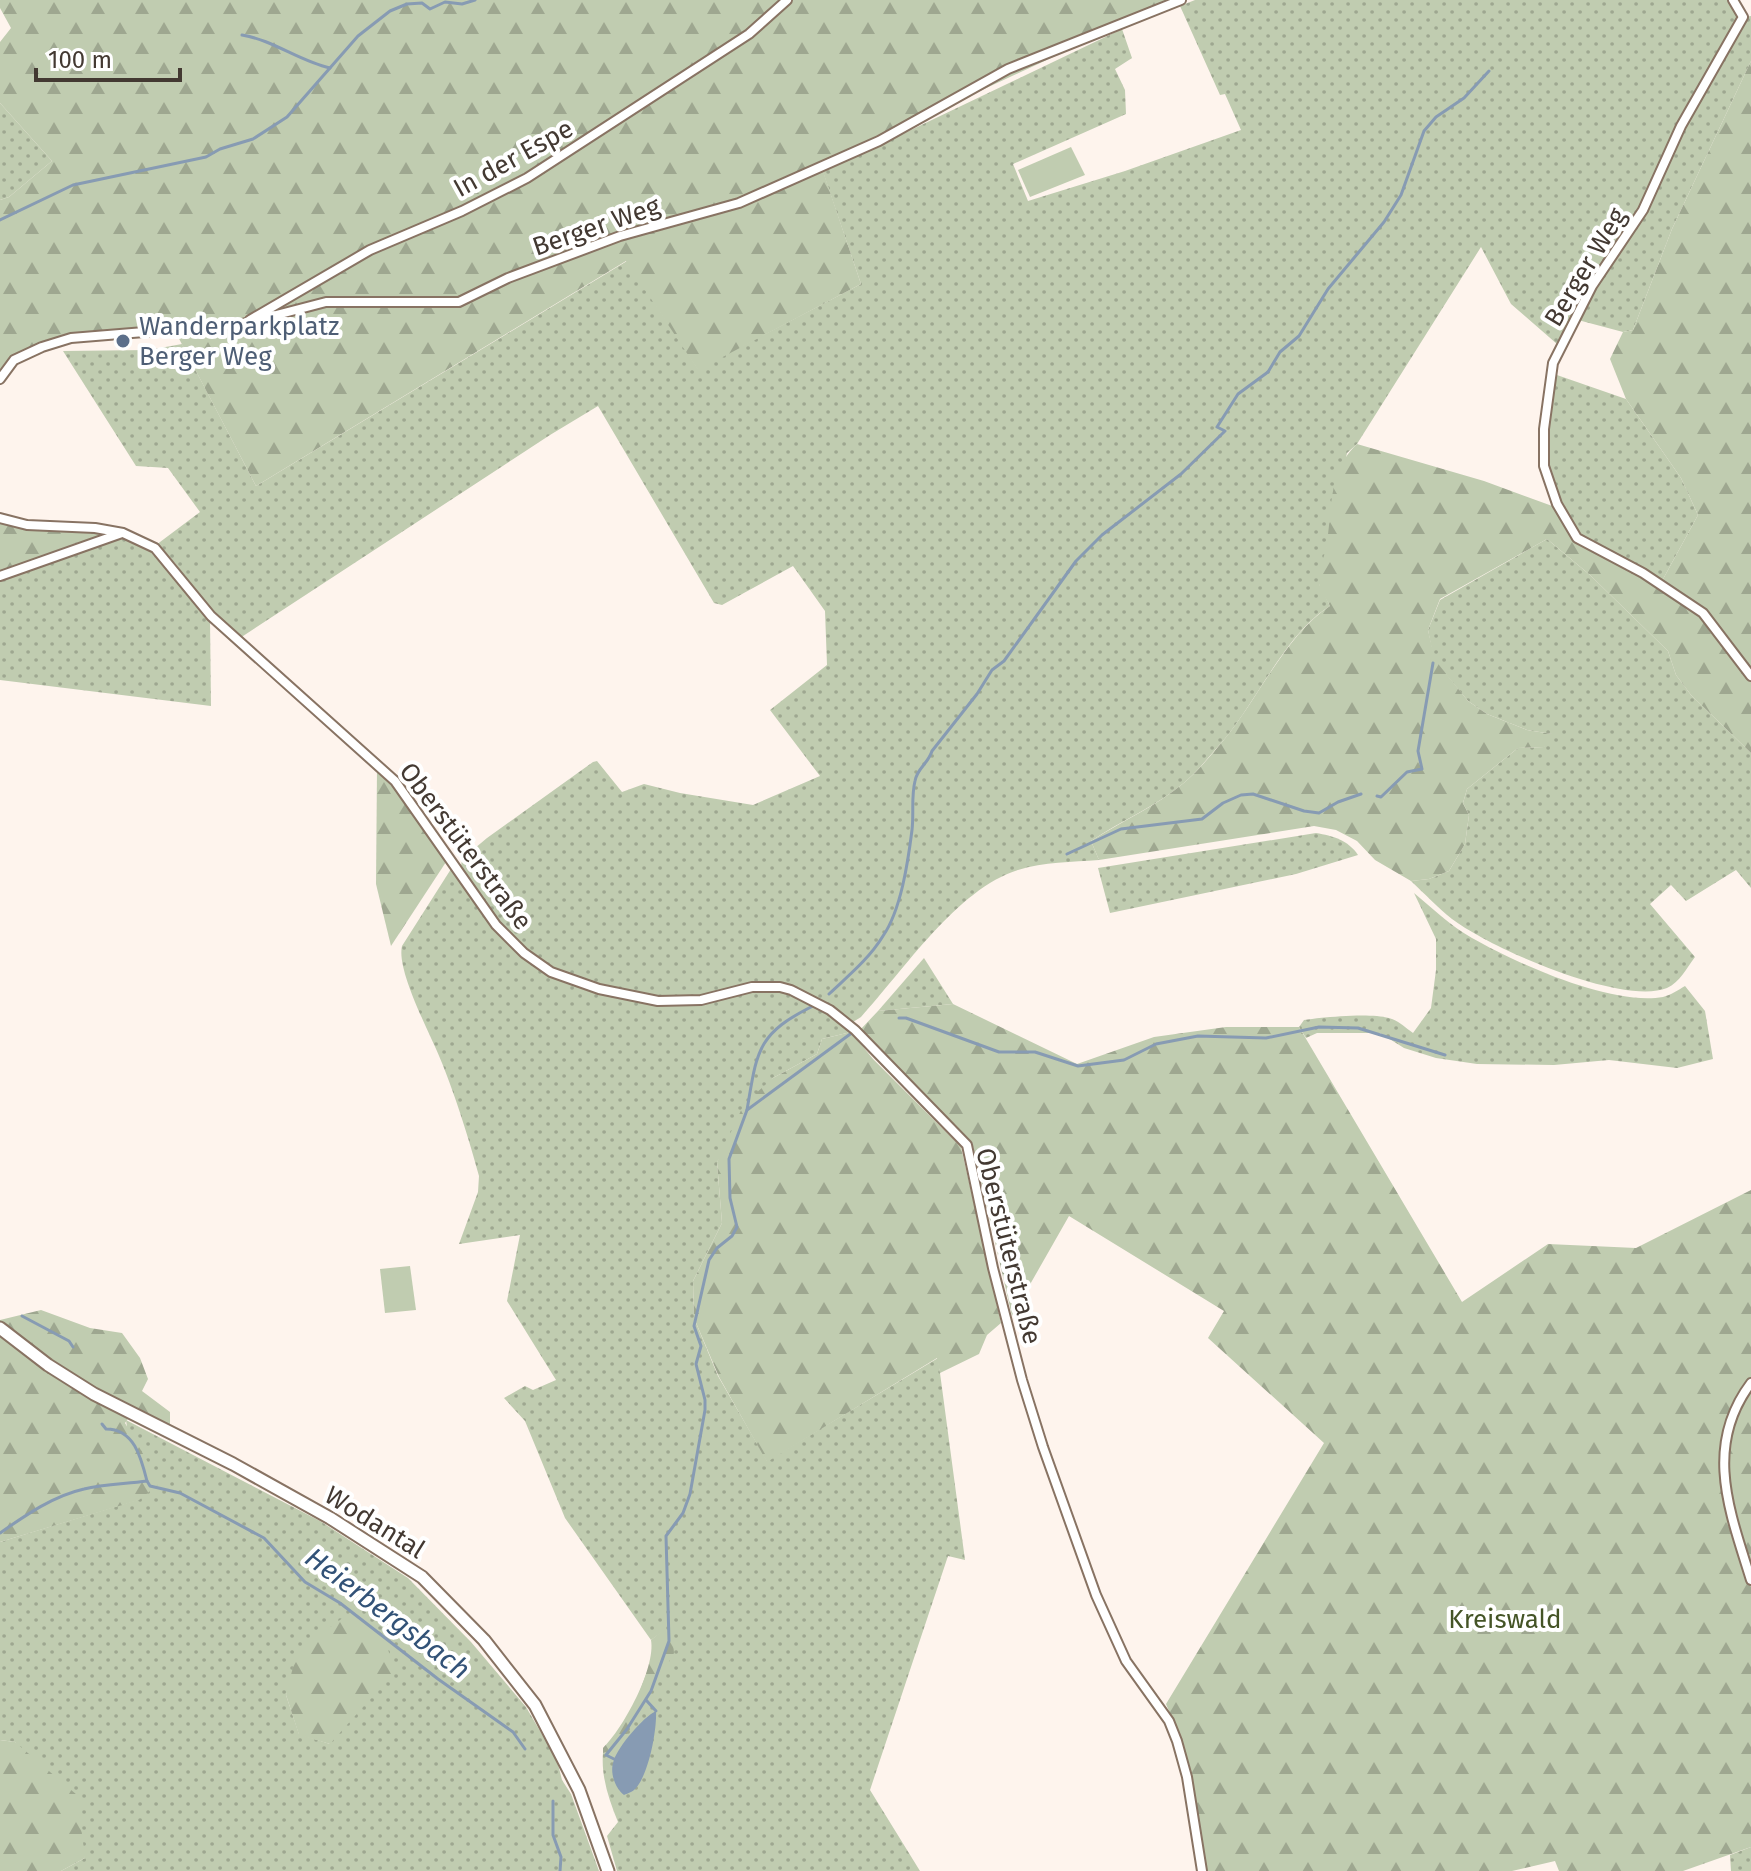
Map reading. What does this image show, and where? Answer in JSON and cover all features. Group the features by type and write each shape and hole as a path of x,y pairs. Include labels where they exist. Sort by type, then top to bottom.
{"main road":[{"name":"Wodantal","path":"0,1328 48,1365 94,1394 233,1464 330,1518 422,1577 484,1640 535,1705 568,1763 608,1871"}],"street":[{"name":"In der Espe","path":"242,324 370,250 462,211 527,178 749,34 787,0"},
{"name":"Berger Weg","path":"0,379 14,360 71,338 242,324 326,302 459,302 508,278 620,236 739,203 879,141 1008,69 1181,0"},
{"name":"Berger Weg","path":"1733,0 1743,17 1681,126 1643,210 1592,286 1553,363 1544,429 1544,466 1557,504 1577,538 1643,573 1703,613 1751,676"},
{"name":"Oberstüterstraße","path":"0,518 27,525 95,528 123,533 155,548 211,616 395,781 496,925 524,953 551,972 599,989 658,1001 701,1000 752,987 791,990 830,1010 855,1030 967,1145 993,1268 1043,1447 1096,1595 1126,1661 1169,1721 1177,1741 1187,1777 1202,1871"},
{"path":"0,576 123,533"},
{"path":"1751,1383 1740,1399 1726,1434 1724,1448 1727,1503 1751,1580"}],"green space":[{"path":"0,0 1183,0 1122,25 821,165 861,284 698,370 626,261 256,486 175,331 70,337 41,346 0,375 0,200 9,197 52,161 0,103 0,42 11,28 0,8"},
{"path":"1195,0 1729,0 1738,11 1738,19 1680,118 1641,208 1557,344 1511,304 1481,247 1357,444 1347,453 1319,584 1330,606 1299,633 1236,725 1205,762 1174,791 1091,841 1099,860 1028,867 996,880 974,894 933,933 861,1017 853,1022 829,1004 790,987 663,998 606,987 557,972 523,948 497,920 461,867 462,859 487,838 593,762 597,761 622,792 644,784 753,805 820,776 770,710 827,665 825,611 793,566 722,605 714,603 598,406 240,638 209,609 175,563 156,545 200,512 168,468 136,466 63,351 149,350 182,344 256,486 627,261 698,369 861,284 823,172 1122,29 1132,58 1115,69 1125,90 1126,114 1013,164 1028,201 1241,130 1225,94 1220,95 1180,6"},
{"path":"1751,16 1751,61 1672,229 1633,330 1623,332 1578,320 1595,284 1625,243 1683,126 1744,17"},
{"path":"1751,61 1751,673 1704,608 1662,581 1698,515 1681,478 1626,399 1610,359 1623,332 1633,330 1672,229"},
{"path":"0,103 52,161 9,197 0,200"},
{"path":"1071,147 1085,175 1030,197 1018,170"},
{"path":"1554,374 1626,399 1681,478 1698,515 1662,581 1588,540 1567,518 1557,500 1548,459"},
{"path":"1357,444 1484,481 1555,507 1575,539 1699,612 1751,680 1751,753 1691,695 1676,675 1668,651 1590,575 1547,539 1440,599 1428,630 1435,660 1468,701 1487,714 1527,730 1552,734 1553,744 1518,748 1467,789 1463,803 1469,815 1465,844 1449,871 1429,879 1411,881 1375,860 1357,841 1336,830 1314,826 1099,860 1091,841 1163,799 1185,782 1236,725 1300,633 1330,606 1320,587 1319,576 1333,492 1340,467"},
{"path":"0,520 113,534 0,573"},
{"path":"122,537 151,552 210,620 211,706 0,680 0,578"},
{"path":"1547,539 1590,575 1668,651 1676,675 1691,695 1751,753 1751,888 1736,870 1686,901 1671,885 1650,904 1695,957 1679,979 1667,988 1646,991 1620,989 1589,982 1525,958 1495,945 1452,919 1411,881 1429,879 1449,871 1465,844 1469,815 1463,803 1467,789 1518,748 1544,747 1552,734 1527,730 1487,714 1468,701 1434,660 1428,630 1440,600"},
{"path":"377,770 393,784 446,862 391,946 376,884"},
{"path":"1316,833 1340,840 1358,855 1296,874 1110,913 1098,868"},
{"path":"451,869 504,939 543,970 566,982 594,991 672,1005 706,1003 753,991 780,991 819,1007 851,1032 822,1039 817,1054 773,1078 717,1162 722,1223 693,1281 694,1318 718,1376 767,1461 938,1358 965,1560 948,1556 870,1790 920,1871 617,1871 607,1836 618,1822 606,1788 603,1753 618,1749 662,1632 651,1640 565,1518 525,1421 504,1398 525,1386 533,1390 556,1380 507,1301 520,1235 459,1244 478,1192 479,1176 452,1089 409,987 402,957 402,946"},
{"path":"1414,893 1472,938 1565,981 1642,998 1663,997 1685,986 1705,1011 1713,1059 1677,1068 1609,1060 1554,1065 1477,1064 1436,1058 1404,1048 1380,1033 1317,1033 1306,1038 1299,1027 1304,1020 1349,1016 1392,1019 1413,1033 1431,1008 1436,970 1436,939"},
{"path":"924,958 953,1004 878,1011"},
{"name":"Kreiswald","path":"953,1004 1077,1064 1154,1037 1226,1027 1299,1027 1462,1302 1548,1244 1636,1248 1751,1190 1751,1847 1683,1871 1559,1871 1555,1861 1512,1871 1204,1871 1186,1765 1166,1704 1324,1443 1208,1338 1224,1311 1069,1216 1012,1316 972,1142 860,1030 878,1011"},
{"path":"851,1032 873,1059 961,1147 1001,1323 987,1335 979,1354 940,1373 937,1358 767,1462 719,1377 694,1318 693,1281 722,1223 717,1162 744,1104 773,1078 817,1054 822,1039"},
{"path":"410,1266 416,1310 385,1313 380,1269"},
{"path":"41,1310 90,1328 122,1333 140,1358 148,1379 142,1391 170,1412 170,1425 134,1410 125,1423 160,1483 139,1500 0,1542 0,1320"},
{"path":"126,1420 320,1521 408,1578 471,1642 526,1707 557,1760 562,1780 571,1794 599,1871 61,1871 85,1858 15,1742 0,1740 0,1542 137,1500","holes":["289,1688 330,1744 299,1734 286,1695"]},
{"path":"351,1612 383,1634 395,1671 330,1744 299,1735 286,1695 297,1651"},
{"path":"662,1631 673,1643 674,1653 618,1750 603,1753 603,1748 628,1713 643,1681 651,1640"},
{"path":"0,1740 15,1742 77,1795 85,1858 61,1871 0,1871"},
{"path":"1751,1847 1751,1871 1731,1871 1730,1855"}],"water":[{"path":"656,1711 654,1740 645,1772 635,1789 624,1795 614,1779 614,1760 632,1733"}],"waterway":[{"name":"Heierbergsbach","path":"0,220 73,185 206,157 220,149 253,139 287,117 358,36 390,11 407,4 422,3 430,9 445,2 462,4 475,0"},
{"name":"Heierbergsbach","path":"242,35 330,68"},
{"path":"829,994 871,952 895,913 913,824 915,781 932,751 992,670 1004,661 1076,561 1102,535 1181,474 1225,431 1217,427 1238,394 1268,372 1280,352 1299,336 1328,289 1384,222 1401,195 1424,131 1436,117 1464,98 1489,71"},
{"path":"1377,796 1381,797 1407,772 1422,769 1418,751 1433,663"},
{"path":"1067,854 1121,829 1202,819 1223,803 1241,795 1253,794 1319,813 1361,794"},
{"path":"747,1110 762,1047 780,1026 813,1006"},
{"path":"899,1018 999,1052 1035,1052 1078,1066 1124,1060 1156,1044 1198,1036 1266,1038 1319,1027 1358,1028 1445,1055"},
{"path":"614,1759 606,1755 651,1691 669,1641 666,1536 683,1513 690,1494 705,1410 696,1364 701,1346 694,1326 709,1260 737,1227 730,1198 729,1159 747,1110 853,1032"},
{"path":"22,1316 69,1341 73,1347"},
{"path":"102,1424 106,1429 116,1430 130,1439 139,1454 147,1481"},
{"name":"Heierbergsbach","path":"0,1533 51,1501 84,1489 147,1481 150,1486 180,1493 264,1538 305,1582 340,1603 513,1732 525,1749"},
{"path":"646,1700 656,1711"},
{"name":"Heierbergsbach","path":"553,1801 553,1835 561,1857 560,1871"}],"place":[{"name":"Wanderparkplatz Berger Weg","path":"123,341"}]}
